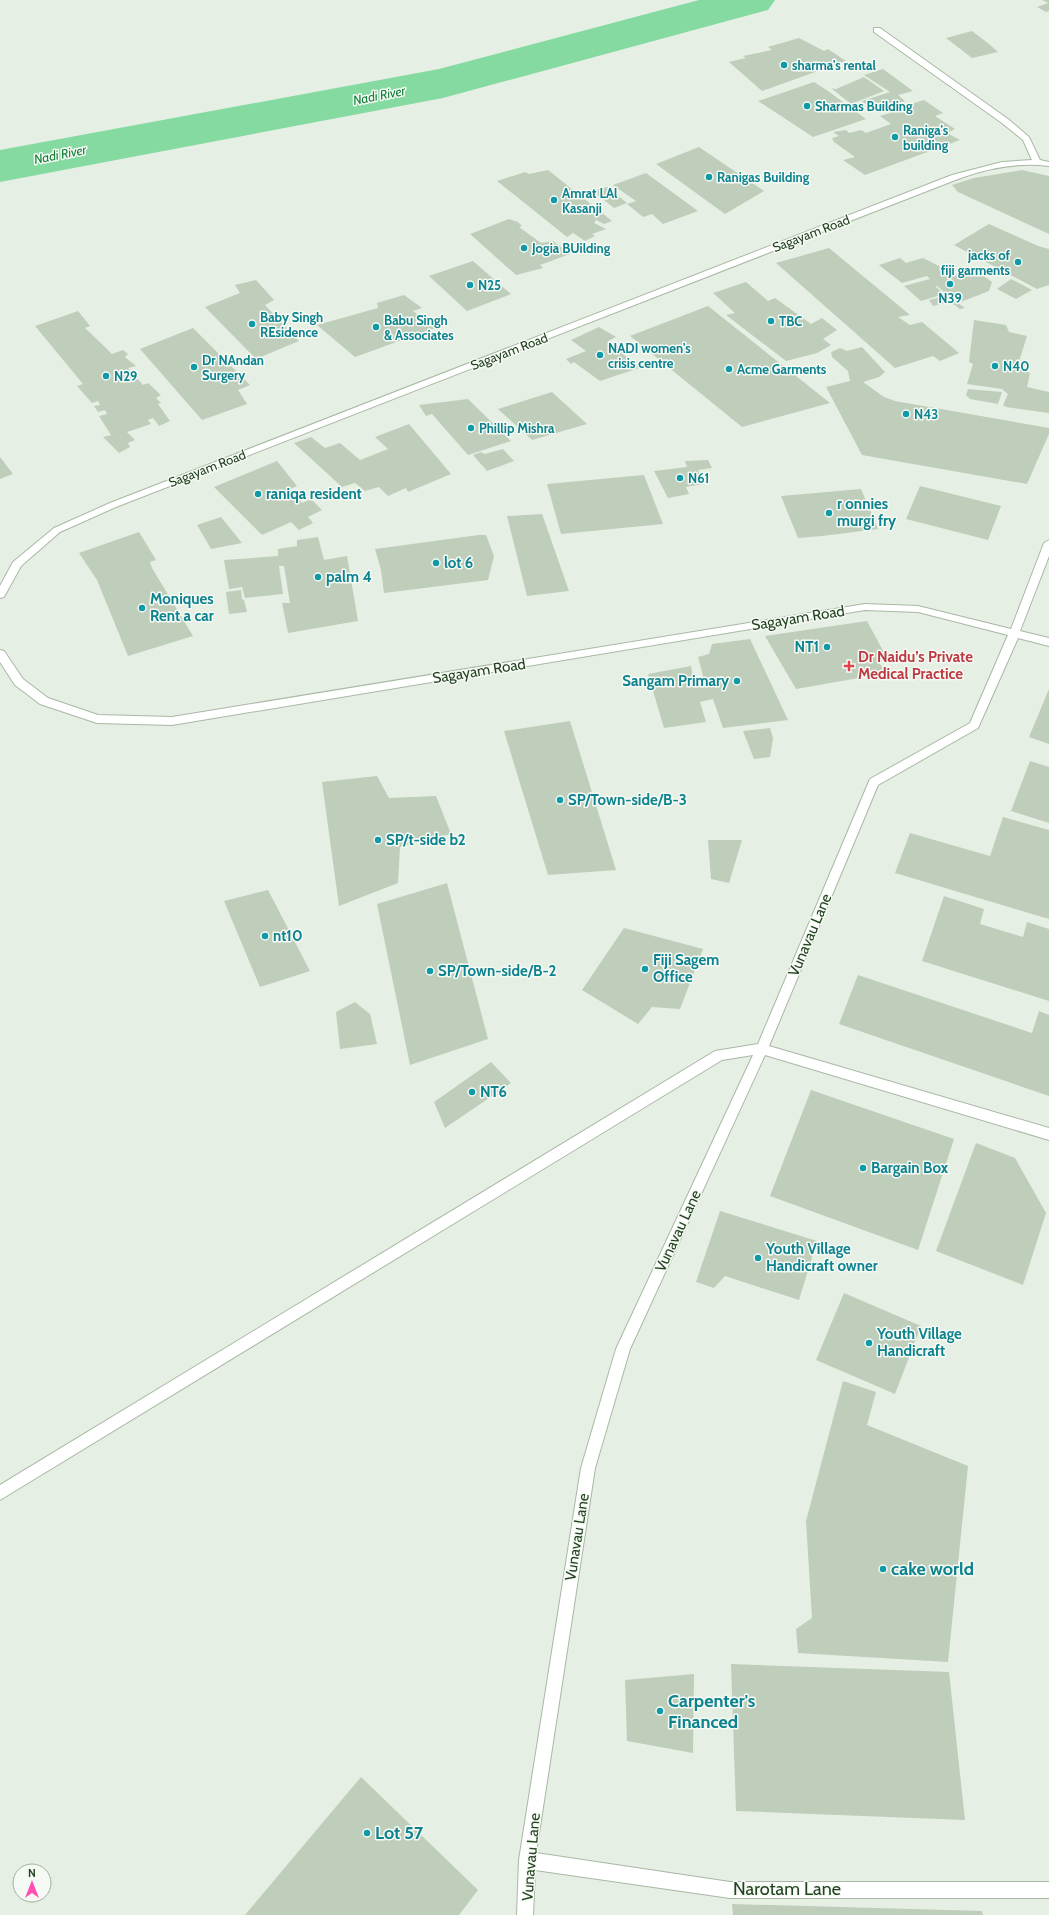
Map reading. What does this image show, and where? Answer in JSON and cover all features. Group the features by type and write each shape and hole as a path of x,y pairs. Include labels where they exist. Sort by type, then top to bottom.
{"street":[{"path":"877,30 1006,121 1026,139 1037,162"},
{"name":"Sagayam Road","path":"0,595 17,564 57,530 113,505 955,177 980,168 1014,162 1037,162 1049,164"},
{"name":"Vunavau Lane","path":"525,1915 527,1860 588,1468 623,1349 762,1049 874,782 974,725 1014,632 1049,543"},
{"name":"Sagayam Road","path":"0,654 19,682 44,701 97,719 172,721 865,607 918,609 1049,642"},
{"path":"0,1493 719,1055 762,1049 1049,1134"},
{"name":"Narotam Lane","path":"527,1860 730,1890 1049,1890"}],"building":[{"path":"1042,0 1049,0 1049,11 1046,12 1037,7 1048,3"},
{"path":"972,31 998,52 972,58 946,38"},
{"name":"sharma's rental","path":"799,38 824,51 828,49 846,61 762,91 729,62 746,58 743,56 772,50 768,47"},
{"path":"883,69 913,91 898,95 905,101 874,110 862,101 890,92 864,75"},
{"name":"Sharmas Building","path":"864,77 884,91 851,104 831,88 836,89"},
{"name":"Sharmas Building","path":"814,82 866,119 813,137 758,101"},
{"name":"Raniga's building","path":"924,100 943,113 935,116 955,129 947,133 960,140 865,175 843,160 855,157 834,142 832,138 839,136 833,132 846,130 849,133 861,130 866,133 891,124 880,116 913,106 911,104"},
{"name":"Ranigas Building","path":"699,147 764,191 725,214 656,164"},
{"name":"Amrat LAl Kasanji","path":"548,170 612,221 604,224 596,220 594,223 606,229 592,234 595,236 585,241 573,233 567,237 497,181 525,172 529,174"},
{"path":"1022,170 1049,176 1049,234 958,192 952,185 974,178"},
{"path":"646,173 698,211 663,224 652,214 643,217 627,204 636,201 613,185"},
{"path":"607,187 627,203 614,208 593,191"},
{"name":"Jogia BUilding","path":"509,219 518,222 522,226 519,227 541,243 553,241 570,254 540,265 543,268 516,275 470,234"},
{"name":"jacks of fiji garments","path":"989,224 1038,246 1049,249 1049,285 1037,289 954,245"},
{"path":"829,248 910,315 898,317 910,325 922,322 959,353 940,361 933,356 895,368 776,263"},
{"name":"N39","path":"900,258 906,263 923,258 939,266 951,276 976,270 992,282 989,291 958,303 965,308 960,309 950,302 933,306 929,300 948,295 937,286 935,286 944,294 921,301 904,286 930,279 927,276 902,283 879,265"},
{"name":"N25","path":"473,261 511,294 467,311 429,276"},
{"path":"1011,279 1032,290 1016,299 997,289"},
{"name":"Baby Singh REsidence","path":"256,280 274,300 265,305 299,341 256,359 205,307 240,293 235,285"},
{"name":"TBC","path":"746,282 768,301 775,298 811,324 822,318 837,330 823,339 831,345 817,353 786,361 726,315 735,313 713,293"},
{"name":"Babu Singh & Associates","path":"404,295 422,308 413,311 435,328 355,357 317,325 378,308 377,303"},
{"name":"Acme Garments","path":"708,306 830,403 742,427 630,336"},
{"name":"N29","path":"78,311 90,326 85,328 112,354 123,350 128,354 125,357 136,366 128,368 143,385 148,383 161,395 156,398 161,403 158,404 170,421 159,426 153,418 148,420 151,424 127,432 135,440 128,443 130,447 119,453 103,437 111,435 99,416 107,414 105,410 98,412 94,406 100,405 98,401 92,403 77,386 83,384 35,326"},
{"name":"N40","path":"974,320 1006,325 1009,332 1027,336 1017,368 1030,373 1027,387 1049,392 1049,413 1006,407 1003,405 1008,394 1002,389 967,384 973,364 969,362"},
{"name":"NADI women's crisis centre","path":"599,327 616,337 608,341 639,368 600,381 574,362 571,364 566,359 586,351 571,340"},
{"name":"Dr NAndan Surgery","path":"193,328 250,385 238,390 247,404 202,420 140,349"},
{"name":"N43","path":"862,347 885,372 879,377 863,382 884,397 895,401 1049,428 1049,434 1027,484 862,455 826,387 850,381 848,371 832,357 831,352 840,348 847,351"},
{"path":"968,389 1002,392 998,404 970,399 966,395"},
{"name":"Phillip Mishra","path":"552,392 587,424 532,440 498,409"},
{"name":"Phillip Mishra","path":"468,399 511,441 468,455 432,414 426,416 419,405"},
{"path":"409,424 451,474 408,492 406,488 388,496 379,487 365,491 355,483 342,487 294,443 311,437 325,448 340,443 360,460 388,449 375,437"},
{"path":"503,449 514,461 487,471 473,455 481,452 485,454"},
{"path":"0,457 13,474 0,479"},
{"name":"N61","path":"708,460 712,468 698,470 704,484 686,487 689,494 668,498 654,471 687,467 685,461"},
{"name":"raniqa resident","path":"277,461 297,486 290,489 302,503 311,499 322,510 308,517 313,523 299,530 291,522 262,535 214,487"},
{"path":"644,475 663,524 561,534 547,484"},
{"path":"920,486 1001,506 988,540 906,519"},
{"name":"r onnies murgi fry","path":"861,489 878,529 798,538 781,496"},
{"path":"542,514 569,591 527,596 507,516"},
{"path":"221,517 242,543 211,549 197,525"},
{"name":"Moniques Rent a car","path":"139,532 156,560 150,562 152,568 193,636 128,656 97,580 79,553"},
{"name":"lot 6","path":"486,535 494,556 488,580 384,593 381,570 375,549"},
{"name":"palm 4","path":"318,537 324,560 347,556 358,621 288,633 282,603 290,603 284,566 279,566 283,594 245,598 242,587 229,589 224,560 278,556 278,549 297,546 297,540"},
{"path":"241,590 242,599 244,600 247,612 229,614 226,592"},
{"name":"NT1","path":"867,621 887,658 879,663 887,673 796,689 765,636"},
{"name":"Sangam Primary","path":"750,639 788,720 723,728 713,699 700,702 706,722 664,728 648,674 691,666 695,687 706,687 698,657 709,654 712,644"},
{"path":"1049,689 1049,744 1029,737"},
{"name":"SP/Town-side/B-3","path":"570,721 616,870 548,875 504,731"},
{"path":"770,728 773,738 770,757 754,759 743,731"},
{"path":"1030,761 1049,767 1049,823 1011,811"},
{"name":"SP/t-side b2","path":"377,776 389,798 436,796 451,834 400,847 398,883 339,906 322,782"},
{"path":"1003,817 1049,830 1049,919 895,873 910,833 990,856"},
{"path":"708,840 742,840 729,883 711,879"},
{"name":"SP/Town-side/B-2","path":"447,883 488,1039 410,1065 377,904"},
{"name":"nt10","path":"268,890 310,971 260,987 224,901"},
{"path":"944,896 984,909 980,924 1023,937 1027,922 1049,929 1049,1001 922,961"},
{"name":"Fiji Sagem Office","path":"624,928 703,949 680,1009 652,1007 638,1024 582,990"},
{"path":"858,975 1032,1033 1039,1011 1049,1015 1049,1096 839,1024"},
{"path":"355,1002 370,1014 377,1044 340,1049 336,1012"},
{"name":"NT6","path":"491,1062 511,1083 445,1128 434,1102"},
{"name":"Bargain Box","path":"811,1090 954,1139 918,1250 770,1196"},
{"path":"976,1143 1015,1158 1046,1213 1023,1285 936,1251"},
{"name":"Youth Village Handicraft owner","path":"720,1211 817,1241 799,1300 725,1276 714,1288 696,1282"},
{"name":"Youth Village Handicraft","path":"844,1293 921,1326 895,1394 816,1360"},
{"name":"cake world","path":"843,1381 876,1392 867,1425 968,1466 948,1662 798,1653 796,1629 812,1618 806,1521"},
{"path":"731,1664 949,1672 965,1820 736,1811"},
{"name":"Carpenter's Financed","path":"694,1674 693,1753 627,1741 625,1680"},
{"name":"Lot 57","path":"361,1777 478,1890 459,1915 245,1915"},
{"path":"732,1904 982,1911 983,1915 733,1915"}],"waterway":[{"name":"Nadi River","path":"0,166 443,83 752,0"}],"place":[{"name":"sharma's rental","path":"784,65"},
{"name":"Sharmas Building","path":"807,106"},
{"name":"Raniga's building","path":"895,137"},
{"name":"Ranigas Building","path":"709,177"},
{"name":"Amrat LAl Kasanji","path":"554,200"},
{"name":"Jogia BUilding","path":"524,248"},
{"name":"jacks of fiji garments","path":"1018,262"},
{"name":"N39","path":"950,284"},
{"name":"N25","path":"470,285"},
{"name":"TBC","path":"771,321"},
{"name":"Baby Singh REsidence","path":"252,324"},
{"name":"Babu Singh & Associates","path":"376,327"},
{"name":"NADI women's crisis centre","path":"600,355"},
{"name":"N40","path":"995,366"},
{"name":"Dr NAndan Surgery","path":"194,367"},
{"name":"Acme Garments","path":"729,369"},
{"name":"N29","path":"106,376"},
{"name":"N43","path":"906,414"},
{"name":"Phillip Mishra","path":"471,428"},
{"name":"N61","path":"680,478"},
{"name":"raniqa resident","path":"258,494"},
{"name":"r onnies murgi fry","path":"829,513"},
{"name":"lot 6","path":"436,563"},
{"name":"palm 4","path":"318,577"},
{"name":"Moniques Rent a car","path":"142,608"},
{"name":"NT1","path":"827,647"},
{"name":"Dr Naidu’s Private Medical Practice","path":"849,666"},
{"name":"Sangam Primary","path":"737,681"},
{"name":"SP/Town-side/B-3","path":"560,800"},
{"name":"SP/t-side b2","path":"378,840"},
{"name":"nt10","path":"265,936"},
{"name":"Fiji Sagem Office","path":"645,969"},
{"name":"SP/Town-side/B-2","path":"430,971"},
{"name":"NT6","path":"472,1092"},
{"name":"Bargain Box","path":"863,1168"},
{"name":"Youth Village Handicraft owner","path":"758,1258"},
{"name":"Youth Village Handicraft","path":"869,1343"},
{"name":"cake world","path":"883,1569"},
{"name":"Carpenter's Financed","path":"660,1711"},
{"name":"Lot 57","path":"367,1833"}]}
